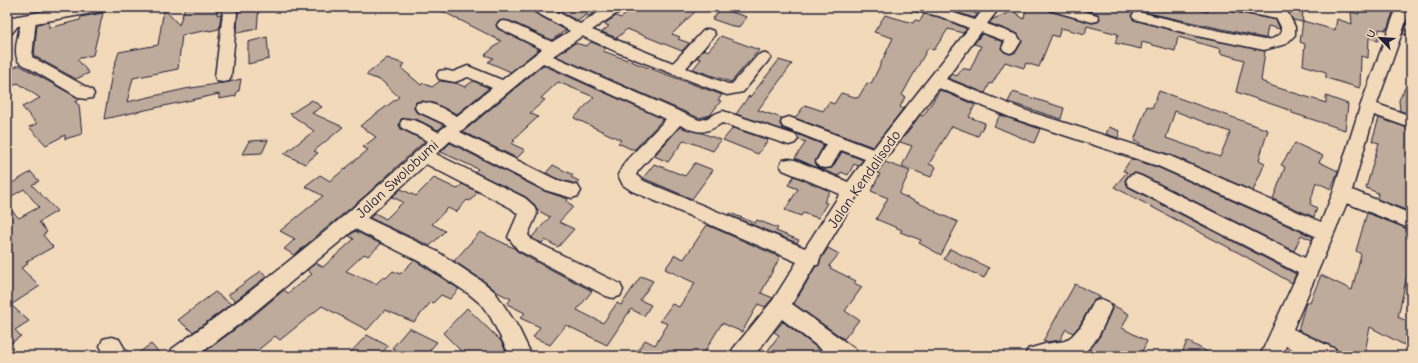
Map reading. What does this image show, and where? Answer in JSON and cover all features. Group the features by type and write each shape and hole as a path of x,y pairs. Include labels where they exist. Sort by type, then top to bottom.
{"highway":[{"path":"24,17 98,7"}],"street":[{"path":"223,77 230,13 227,7"},
{"path":"537,7 580,30 622,49 727,90 732,90"},
{"name":"Jalan Swolobumi","path":"180,356 244,309 353,220 449,132 503,87 547,53 617,7"},
{"path":"916,7 943,13 1012,38 1014,41 1010,48"},
{"name":"Jalan Kendalisodo","path":"741,356 780,306 851,192 876,157 993,7"},
{"path":"1054,7 1092,18"},
{"path":"1139,16 1197,31 1264,45 1285,39 1288,36 1288,27 1282,16 1235,7"},
{"path":"1271,356 1280,332 1292,311 1342,193 1368,107 1404,7"},
{"path":"24,17 24,59 86,94"},
{"path":"504,25 547,53 619,83 677,118 696,126 704,127 719,117 723,117 837,141 876,157"},
{"path":"672,69 708,34"},
{"path":"718,108 732,90 737,88 763,58"},
{"path":"445,75 455,77 468,71 503,87"},
{"path":"936,81 1018,114 1164,161 1326,233"},
{"path":"424,107 449,132"},
{"path":"1368,107 1411,122"},
{"path":"677,118 631,168 627,175 629,180 638,186 811,258"},
{"path":"408,124 449,132 551,185 572,191"},
{"path":"825,162 837,141"},
{"path":"424,155 518,203 527,211 528,214 518,232 518,237 525,245 613,290"},
{"path":"789,165 851,192"},
{"path":"1135,181 1309,269"},
{"path":"1342,193 1411,222"},
{"path":"353,220 431,258 482,293 488,298 498,312 511,334 521,356"},
{"path":"780,306 847,356"},
{"path":"1036,356 1047,351 1066,350 1080,343 1101,308"},
{"path":"1280,332 1327,356"}],"building":[{"path":"185,7 218,7 217,15 221,14 219,29 182,35 178,69 133,78 127,102 185,89 241,79 239,91 237,91 236,96 219,99 219,94 104,119 112,73 119,52 158,45 164,9 179,25"},
{"path":"240,7 259,7 257,29 237,33 238,11 240,11"},
{"path":"434,7 529,7 531,11 566,30 552,40 510,21 498,21 496,26 498,29 539,49 511,72 488,62 493,58 485,55 501,41"},
{"path":"551,7 597,7 601,9 589,16 586,15 578,21"},
{"path":"635,7 700,7 672,34 680,37 678,39 689,43 682,51 627,29 617,38 602,32 609,26 604,24 616,16 621,18"},
{"path":"941,7 969,7 976,9 974,13 978,14 974,18"},
{"path":"1026,7 1046,7 1049,11 1092,23 1098,22 1100,19 1098,14 1075,7 1140,7 1155,10 1155,7 1189,7 1208,12 1208,7 1227,7 1230,11 1276,20 1280,29 1268,26 1266,38 1264,38 1139,11 1134,12 1131,15 1134,20 1197,37 1265,51 1261,81 1266,84 1326,103 1326,96 1348,104 1345,130 1292,113 1292,111 1236,92 1244,60 1220,53 1221,49 1178,37 1175,51 1142,42 1141,49 1115,43 1118,34 1087,26 1085,34 1061,28 1058,37 1052,35 1039,67 1026,63 1024,68 1005,62 992,84 990,83 985,93 948,78 952,74 957,76 962,68 970,70 981,46 974,44 982,34 1003,42 1001,48 1004,52 1011,54 1016,52 1022,42 1018,34 989,23 993,19 1013,11 1024,19"},
{"path":"1266,7 1290,7 1303,10 1302,22 1293,20 1288,12"},
{"path":"1358,7 1395,7 1387,29 1379,29 1378,41 1369,38 1368,58 1361,56 1360,88 1326,78 1326,72 1303,65 1305,44 1300,42 1303,21 1335,30 1337,19 1352,24 1351,12 1359,14"},
{"path":"721,9 747,17 738,28 712,19"},
{"path":"103,13 93,55 77,59 89,73 76,79 34,56 37,24 49,22 49,28 80,20 81,17"},
{"path":"924,14 939,17 967,29 963,33 948,29 934,50 928,48 902,95 905,97 900,107 903,109 873,147 795,118 805,105 823,111 829,102 834,104 841,93 858,98 867,83 871,84 893,38 874,32 885,15 913,23 915,20 920,21"},
{"path":"1410,14 1411,15 1411,37 1403,34"},
{"path":"721,36 759,50 731,82 693,69 701,59 697,58 704,49 708,51"},
{"path":"267,37 269,59 248,64 248,42"},
{"path":"591,42 606,48 603,51 722,95 718,100 721,101 710,115 699,118 556,56 575,43 586,46"},
{"path":"387,58 404,64 401,68 421,85 423,83 432,87 440,81 456,83 465,87 473,81 489,88 457,114 433,103 422,101 416,102 414,108 416,112 444,125 438,130 416,119 401,119 399,125 401,129 425,141 366,195 294,255 284,249 295,239 280,231 323,196 305,186 320,175 330,181 368,150 363,147 376,137 360,126 399,97 382,81 366,75"},
{"path":"779,60 792,64 758,110 782,118 780,124 782,128 824,145 815,161 818,168 795,158 806,142 799,140 795,134 736,114"},
{"path":"19,65 80,99 75,102 79,105 82,134 65,139 65,135 46,145 29,127 37,124 22,107 40,98 18,83 7,89 7,71"},
{"path":"543,65 663,119 635,149 631,149 618,143 621,140 574,118 594,97 558,82 541,98 545,100 530,113 538,117 513,140 515,141 512,144 525,150 517,158 463,132"},
{"path":"1411,76 1411,114 1400,111 1399,100"},
{"path":"940,90 975,105 969,117 985,123 978,136 952,126 929,164 936,167 931,177 902,166 912,146 900,142 920,115 923,116"},
{"path":"1159,91 1268,130 1259,160 1265,163 1253,191 1171,155 1139,145 1140,143 1134,141 1147,106 1152,108","holes":["1175,111 1230,132 1220,157 1166,138"]},
{"path":"1013,92 1064,108 1061,119 1008,102"},
{"path":"312,100 322,107 312,113 343,127 314,151 318,153 305,164 284,154 314,131 290,114"},
{"path":"1000,115 1040,129 1034,143 994,126"},
{"path":"1379,118 1411,129 1411,189 1408,202 1410,203 1409,207 1411,208 1411,212 1377,199 1378,193 1366,188 1379,143 1372,141"},
{"path":"680,127 721,140 713,151 684,140 668,162 654,156"},
{"path":"1109,127 1120,131 1118,138 1106,134"},
{"path":"733,128 768,140 758,154 723,140"},
{"path":"268,140 262,153 242,154 249,141"},
{"path":"450,143 544,191 568,199 567,201 573,207 559,222 574,229 558,247 545,240 542,243 533,239 532,237 550,217 537,210 535,205 526,197 475,172 478,169 441,152"},
{"path":"1295,143 1323,156 1319,162 1338,171 1331,189 1316,182 1310,204 1317,208 1314,217 1273,199 1285,167 1281,165"},
{"path":"842,152 863,160 858,166 854,164 848,175 841,172 838,176 820,169 832,168"},
{"path":"1131,159 1157,167 1313,237 1312,240 1301,235 1294,251 1142,175 1135,173 1129,175 1125,180 1128,187 1296,274 1292,283 1241,254 1114,187 1127,172 1123,171"},
{"path":"885,162 910,171 899,194 958,222 941,255 919,243 921,240 900,232 902,230 876,219 888,198 871,191 880,174 877,173"},
{"path":"695,163 713,170 692,199 643,178 654,164 685,176"},
{"path":"553,165 573,175 571,177 579,181 576,184 558,179 546,173"},
{"path":"31,172 39,181 32,185 57,211 39,222 47,232 43,235 53,247 26,262 28,264 21,268 40,286 11,305 29,321 15,330 21,336 7,346 7,206 19,218 39,207 24,189 7,199 7,186"},
{"path":"794,176 830,191 824,202 827,203 818,218 803,213 801,216 785,210 798,189 788,185"},
{"path":"434,178 457,189 462,184 478,192 470,201 467,200 456,212 448,208 432,224 445,231 430,246 370,218 375,213 386,219 403,202 392,197 401,189 416,196"},
{"path":"730,213 755,223 757,220 778,228 776,231 799,240 797,243 729,215"},
{"path":"1367,213 1411,230 1411,256 1398,317 1411,323 1404,345 1370,327 1364,356 1339,356 1336,348 1298,330 1306,302 1310,302 1321,275 1352,290 1361,254 1356,251"},
{"path":"707,225 780,257 761,293 773,298 765,307 758,304 742,332 722,323 702,356 634,356 645,340 655,345 668,324 660,321 672,304 679,307 695,283 665,269 675,255 684,259"},
{"path":"355,231 381,244 368,256 364,254 346,271 376,284 383,277 386,278 393,271 400,274 414,260 459,289 450,299 441,295 433,303 431,302 414,322 385,310 367,330 322,306 280,340 275,336 251,356 199,356 253,316 284,290 288,293 312,274 307,270 316,263 323,267 354,239 349,236"},
{"path":"480,232 514,248 529,258 592,291 577,310 603,323 617,303 621,305 641,276 653,281 640,300 651,305 644,316 631,309 607,345 566,325 550,345 533,337 540,327 520,318 525,313 507,304 511,299 497,292 484,281 454,261"},
{"path":"828,248 839,254 829,266 831,267 830,268 856,281 854,283 862,287 845,311 859,320 844,339 794,304"},
{"path":"950,249 989,268 984,278 944,259"},
{"path":"261,271 267,276 235,301 228,295"},
{"path":"1075,284 1100,297 1093,301 1080,325 1073,333 1066,329 1060,340 1043,341"},
{"path":"215,292 231,304 193,332 178,320"},
{"path":"1111,304 1129,314 1122,328 1147,341 1140,356 1089,356 1085,353 1100,336 1112,309"},
{"path":"467,308 501,341 508,356 466,356 443,333"},
{"path":"783,322 828,356 764,356 779,335 774,332"},
{"path":"409,328 437,342 425,356 407,356 392,348"},
{"path":"367,335 388,346 379,356 347,356"},
{"path":"1187,341 1215,356 1181,356"},
{"path":"151,344 162,356 134,356"}]}
